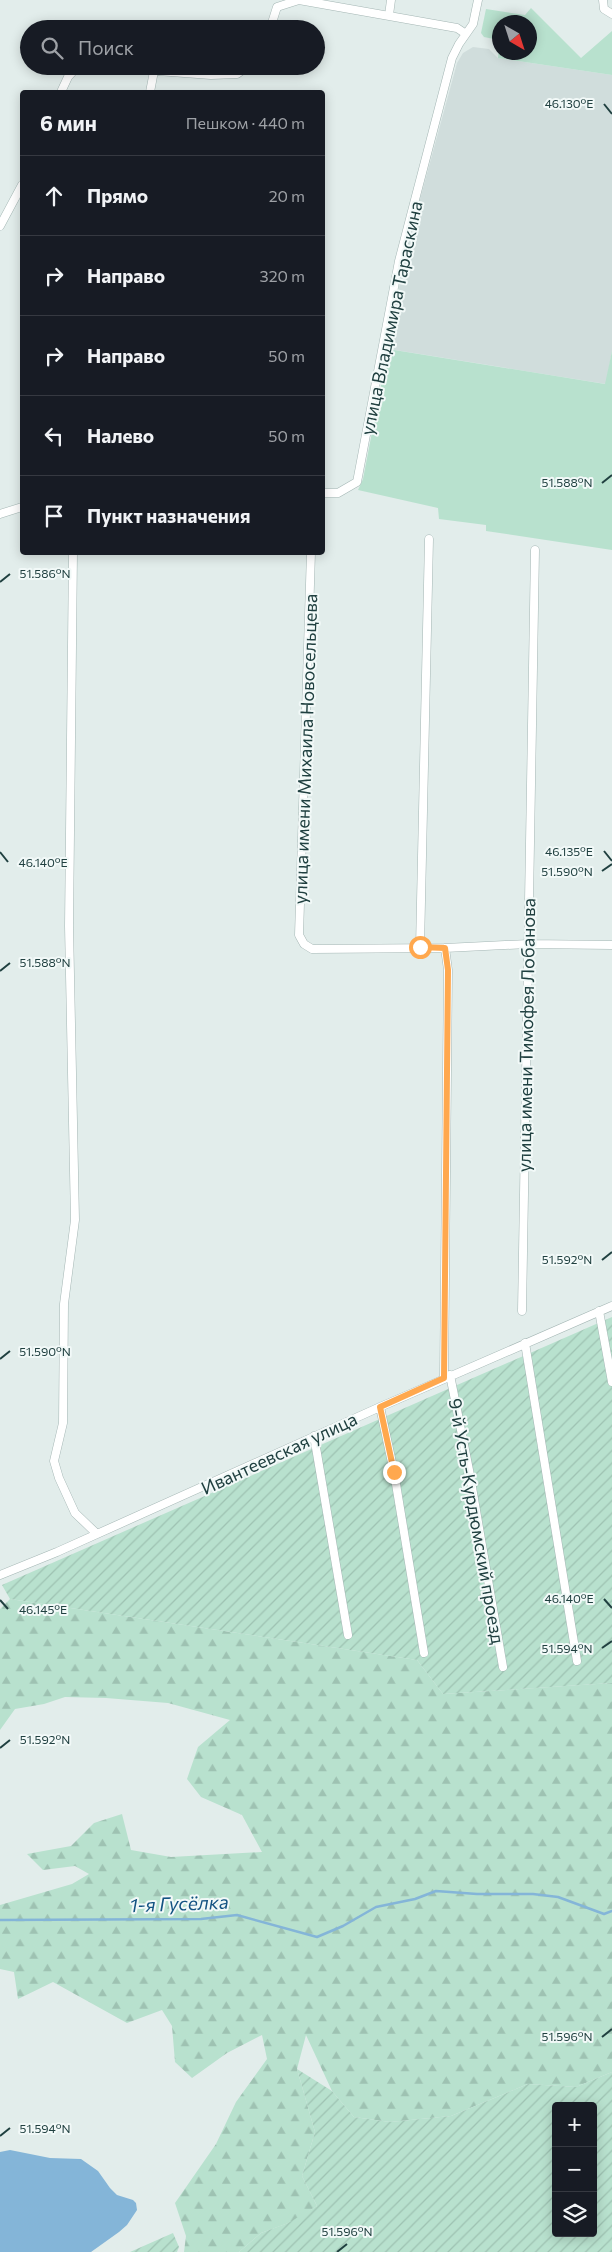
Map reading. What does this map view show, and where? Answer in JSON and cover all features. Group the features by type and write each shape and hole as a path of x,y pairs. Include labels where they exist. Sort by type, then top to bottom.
{"street":[{"path":"273,20 277,7 299,0 457,28 466,34"},
{"path":"389,15 391,0"},
{"name":"улица Владимира Тараскина","path":"325,493 338,493 357,482 399,261 452,58 473,24 478,0"},
{"path":"603,0 604,9 612,14"},
{"path":"62,90 70,75"},
{"path":"150,90 153,75"},
{"path":"0,226 20,189"},
{"path":"0,514 20,508"},
{"path":"429,539 420,947 445,948 528,944 612,945"},
{"name":"улица имени Тимофея Лобанова","path":"522,1311 535,550"},
{"path":"73,555 69,926 75,1220 64,1304 63,1423 54,1461 58,1478 75,1512 97,1534"},
{"name":"улица имени Михаила Новосельцева","path":"311,555 299,935 304,944 312,948 420,947"},
{"name":"9-й Усть-Курдюмский проезд","path":"445,948 448,970 447,1377 469,1470 502,1667"},
{"name":"Ивантеевская улица","path":"0,1575 35,1562 525,1342 612,1306"},
{"path":"599,1311 612,1382"},
{"path":"525,1342 577,1661"},
{"path":"380,1407 394,1472 424,1653"},
{"path":"314,1436 348,1636"}],"shaded area":[{"path":"473,47 489,49 492,52 492,60 511,60 612,75 612,351 606,384 389,349 403,262 457,63 463,53"}],"green space":[{"path":"531,8 581,58 612,31 612,75 511,60 537,60 537,15 525,15"},
{"path":"486,9 525,15 492,15 492,39 484,37 481,33"},
{"path":"388,349 605,384 612,351 612,550 486,531 486,525 439,519 438,508 358,490 363,479"},
{"path":"612,1317 612,1683 443,1694 417,1660 10,1599 2,1585"},
{"path":"10,1599 417,1660 443,1694 612,1683 612,2072 576,2087 528,2084 451,2116 390,2122 354,2117 332,2091 306,2035 297,2069 315,2132 302,2176 317,2206 294,2221 261,2233 239,2252 184,2252 186,2236 175,2203 216,2144 236,2102 267,2059 262,2035 227,2053 192,2078 175,2062 172,2026 162,2010 127,2023 53,1982 18,1999 14,1972 0,1969 0,1905 72,1884 89,1874 75,1866 43,1870 27,1854 71,1846 94,1823 122,1814 131,1850 171,1857 262,1852 242,1815 201,1797 187,1779 198,1747 230,1720 168,1703 65,1697 44,1704 15,1709 0,1730 0,1609"},
{"path":"297,2069 332,2091 354,2117 390,2122 451,2116 528,2084 576,2087 612,2072 612,2252 239,2252 261,2233 288,2223 317,2206 302,2176 315,2132"},
{"path":"173,2233 179,2247 177,2252 130,2252"}],"water":[{"path":"10,2150 50,2158 81,2159 98,2171 117,2195 133,2200 136,2203 137,2210 127,2225 91,2252 0,2252 0,2152"}],"waterway":[{"name":"1-я Гусёлка","path":"0,1920 201,1919 237,1915 317,1937 343,1926 376,1907 415,1899 436,1891 477,1894 533,1894 558,1897 604,1914 612,1911"}],"route":[{"path":"394,1472 380,1407 444,1378 448,970 445,948 420,947"}]}
